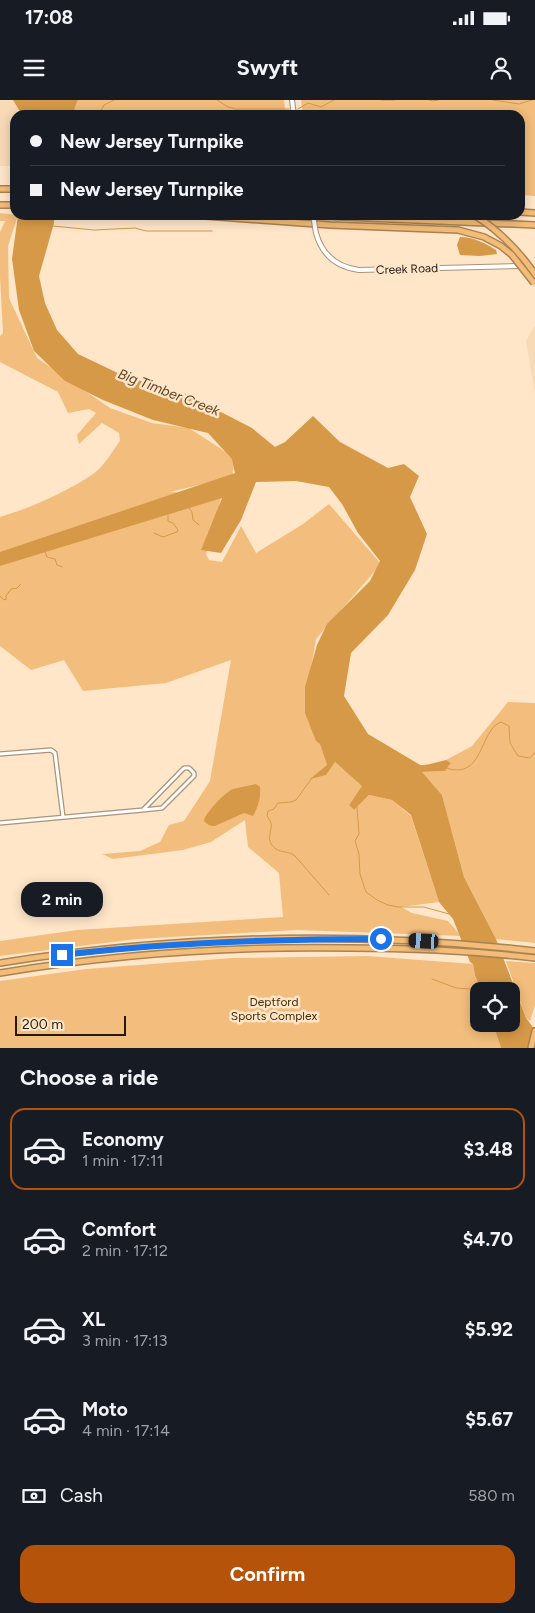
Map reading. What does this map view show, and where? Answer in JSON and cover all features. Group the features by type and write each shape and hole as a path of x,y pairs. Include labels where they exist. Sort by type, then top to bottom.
{"highway":[{"path":"261,220 458,230 484,237 501,246 512,255 535,284"},
{"path":"405,220 535,226"},
{"path":"481,220 505,238 518,251 535,274"},
{"path":"0,963 99,950 182,943 298,939 394,939 451,942 535,951"},
{"path":"0,973 127,956 230,949 356,948 459,952 535,958"},
{"path":"531,1048 535,1031"}],"street":[{"name":"Creek Road","path":"314,220 321,246 332,259 345,267 359,270 535,265"},
{"path":"0,754 51,750 55,753 63,817"},
{"path":"0,823 143,810 162,808 194,776 194,773 188,768 184,768 143,810"}],"shaded area":[{"path":"0,100 13,100 20,110 10,110 10,166 0,166"},
{"path":"535,325 535,394 526,341"}],"green space":[{"path":"78,100 284,100 285,110 74,110"},
{"path":"301,100 535,100 535,196 525,195 525,110 302,110"},
{"path":"0,213 10,214 10,220 16,220 8,246 9,298 37,358 110,408 152,423 189,428 235,458 232,477 170,492 222,494 206,554 209,560 222,562 241,526 256,553 303,524 329,504 381,564 316,639 306,697 327,765 335,762 363,786 349,805 354,810 369,795 392,800 411,816 439,902 401,907 412,913 448,921 461,936 297,930 137,939 0,956 0,941 77,930 283,917 279,873 248,847 245,820 211,842 183,850 113,859 102,854 140,851 160,842 169,825 184,821 210,781 231,660 166,683 83,691 64,660 31,670 0,646 0,517 48,499 83,481 101,467 120,441 119,433 102,423 79,444 77,435 96,413 89,409 68,413 58,392 0,362 0,336 3,333 0,232 5,221 0,221"},
{"path":"508,702 535,703 535,943 496,939 464,877 442,795 421,772 445,771 451,763 446,760 472,746"},
{"name":"Deptford Sports Complex","path":"367,956 473,964 478,982 470,982 470,1032 496,1032 501,1048 0,1048 0,981 86,969 232,958"},
{"path":"506,961 535,963 535,1005 530,1021 526,1018 520,1001 520,982 513,982"}],"water":[{"path":"13,100 78,100 74,110 19,110"},
{"name":"Big Timber Creek","path":"17,220 54,220 39,276 45,303 57,330 78,354 124,376 186,394 252,428 275,447 285,442 313,416 340,442 388,468 404,464 419,476 410,497 427,534 415,570 388,615 351,653 344,696 368,734 422,766 446,760 451,763 445,771 422,772 442,795 464,877 496,939 512,982 478,982 473,964 470,962 453,919 439,902 411,815 392,800 369,795 354,810 349,805 362,786 335,762 326,775 310,779 327,765 320,744 316,741 305,713 305,687 317,645 327,624 370,581 380,561 358,533 342,504 329,487 296,481 256,482 241,520 221,553 201,550 222,498 0,566 0,552 235,473 232,459 208,433 153,420 103,400 65,381 34,351 19,310 12,259"},
{"path":"460,237 474,239 483,243 496,250 497,254 480,256 460,255 457,245"},
{"path":"256,784 260,787 260,795 258,806 253,816 244,813 215,826 209,825 204,821 212,808 229,791"},
{"path":"520,1002 526,1018 535,1030 535,1048 501,1048 496,1032 520,1032"}],"waterway":[{"path":"102,110 104,105 114,100"},
{"path":"217,100 235,109 289,109"},
{"path":"298,109 308,103 321,107 334,100"},
{"path":"382,100 394,100"},
{"path":"429,100 438,100"},
{"path":"493,100 519,104 532,100"},
{"path":"53,226 94,230 135,228 146,231 212,231"},
{"path":"189,508 192,512 193,520 199,525"},
{"path":"154,533 163,537 177,532 178,530 173,523 168,521 168,515"},
{"path":"45,552 47,557 55,559 57,565 62,567"},
{"path":"0,596 6,600 6,596 11,589 17,588 21,584"},
{"path":"446,768 458,770 468,767 480,753 488,734 501,722 509,726 510,743 518,756 530,758 535,752"},
{"path":"419,766 427,765"},
{"path":"312,778 296,800 278,803 274,809 268,811 267,816 271,822 270,842 276,849 295,856 329,895"},
{"path":"357,807 359,834 355,841 359,854 360,874 366,892 388,905 424,907 449,914"},
{"path":"432,979 456,988 470,989"}],"route":[{"path":"62,955 182,943 298,939 381,939"}]}
